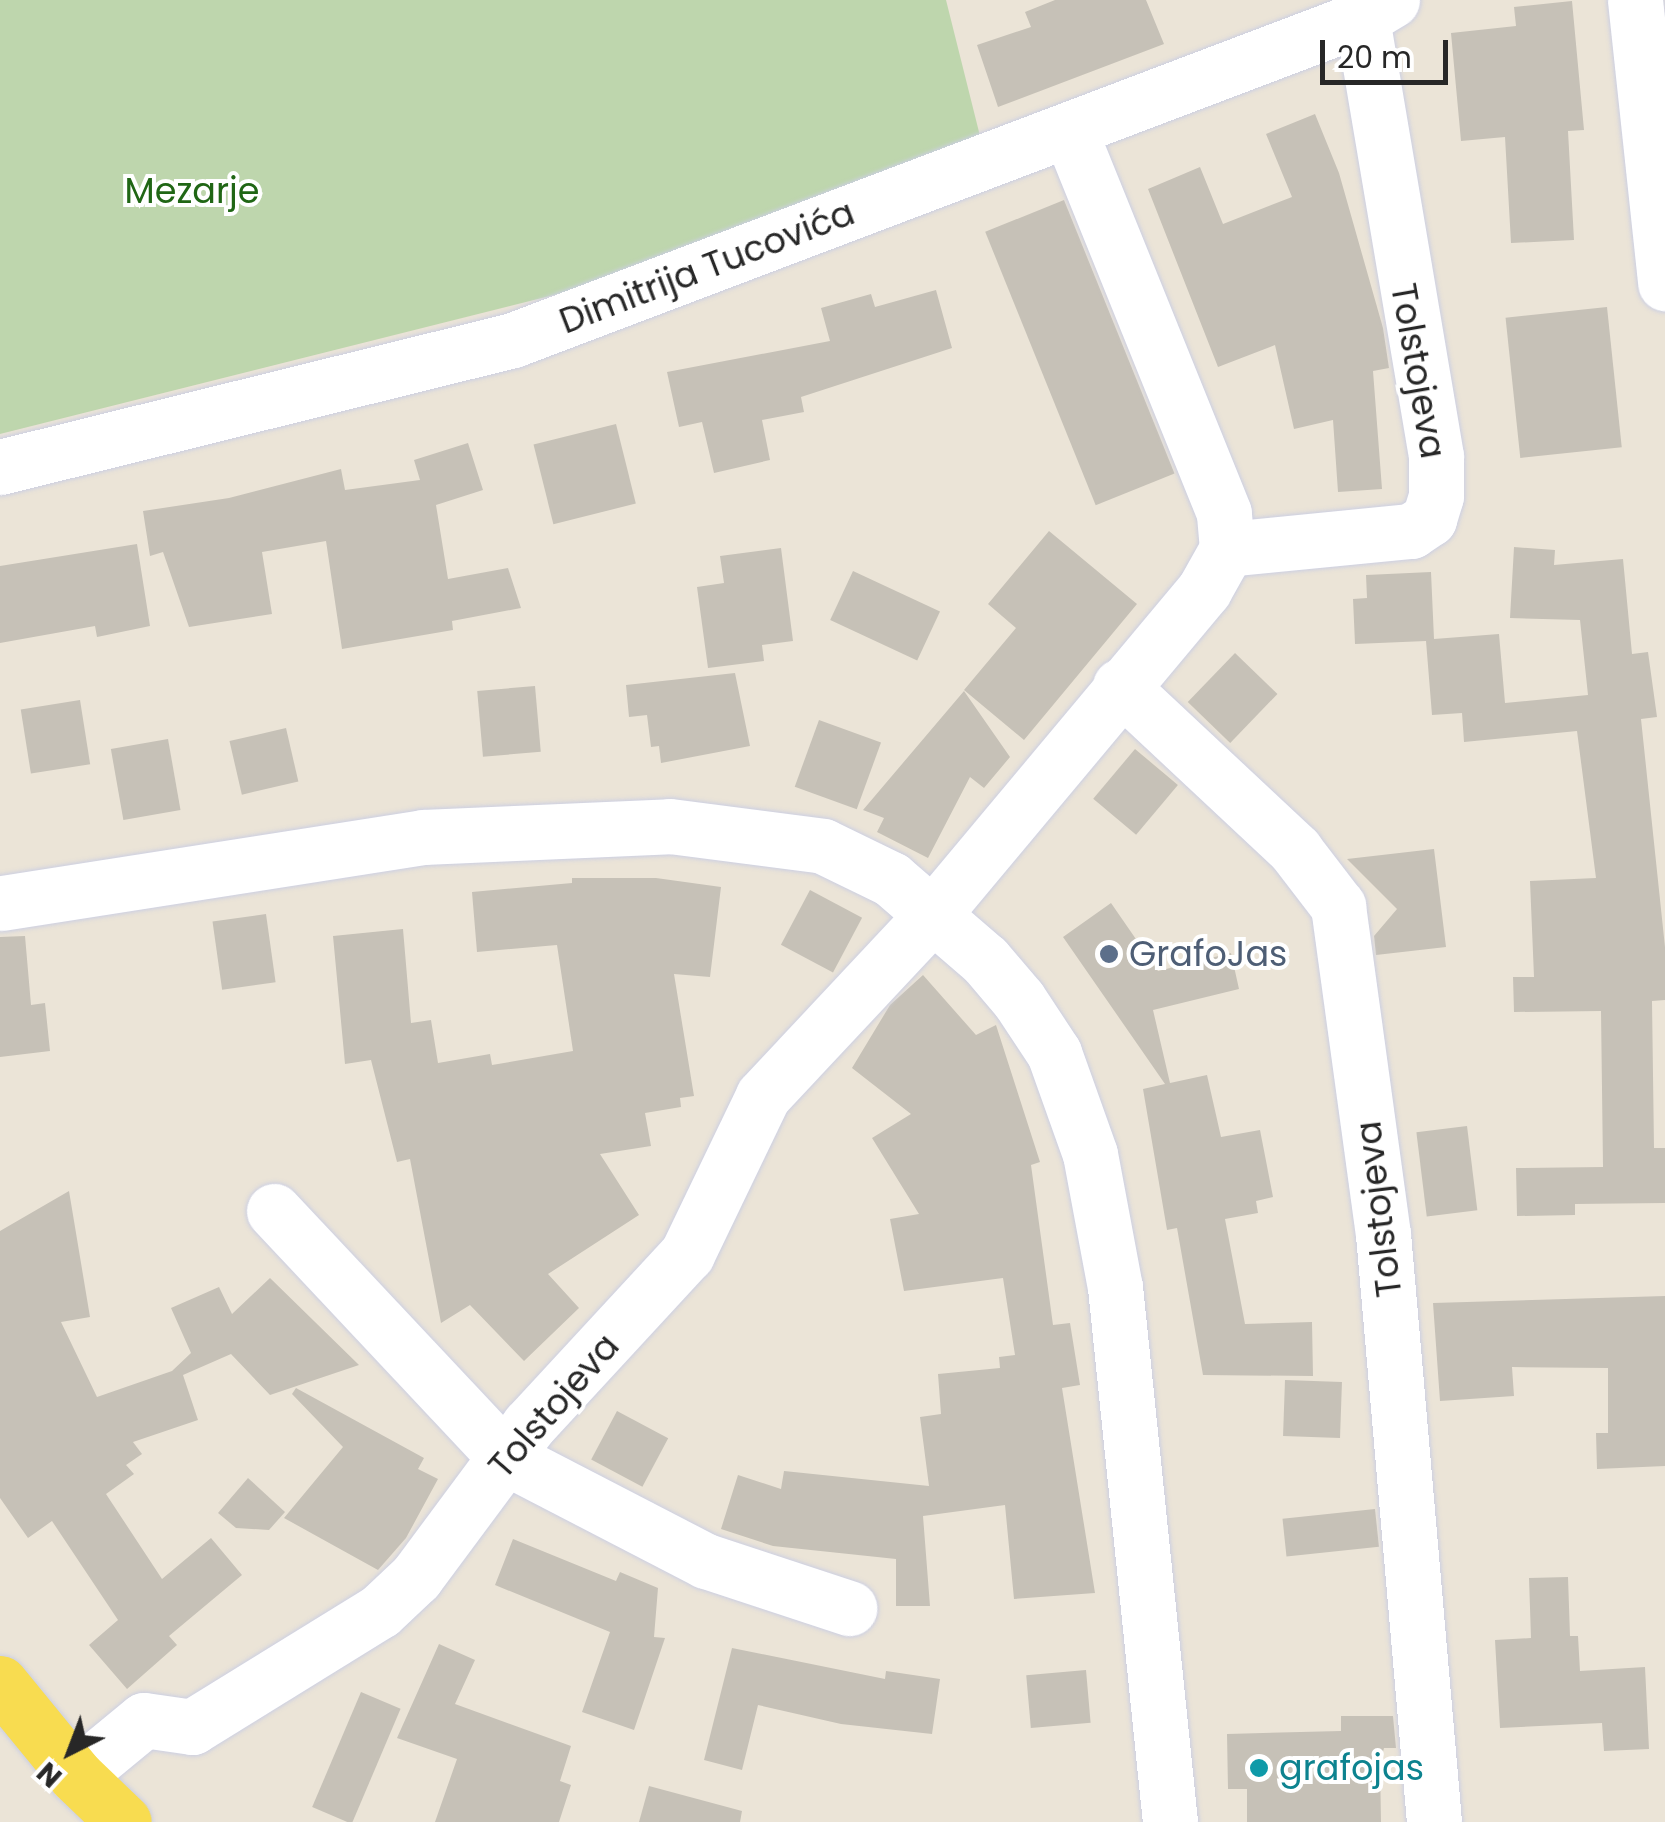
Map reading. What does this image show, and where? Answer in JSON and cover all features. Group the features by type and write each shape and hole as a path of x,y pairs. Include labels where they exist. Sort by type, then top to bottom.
{"main road":[{"path":"0,1683 76,1776 124,1822"}],"street":[{"path":"1635,0 1665,283"},
{"name":"Dimitrija Tucovića","path":"0,467 513,340 1070,131 1377,9"},
{"name":"Tolstojeva","path":"76,1776 144,1720 192,1727 380,1611 416,1578 505,1457 687,1254 763,1096 934,914 1120,686 1204,590 1227,549 1412,531 1428,519 1436,496 1436,456 1377,9"},
{"path":"1070,131 1224,513 1227,549"},
{"name":"Tolstojeva","path":"1120,686 1295,850 1322,882 1342,923 1383,1234 1434,1822"},
{"path":"2,904 423,837 670,826 823,846 891,880 985,960 1045,1039 1090,1154 1114,1287 1170,1822"},
{"path":"274,1211 505,1457 706,1561 849,1608"}],"green space":[{"name":"Mezarje","path":"0,0 946,0 980,136 566,292 0,434"}],"building":[{"path":"1055,0 1146,0 1164,44 998,107 977,45 1031,27 1025,12"},
{"path":"1572,1 1584,130 1568,131 1574,240 1511,243 1505,137 1461,141 1451,33 1516,26 1514,7"},
{"path":"1315,114 1339,173 1383,328 1389,368 1373,371 1382,489 1338,492 1333,420 1294,429 1275,345 1218,367 1148,189 1200,167 1223,224 1292,197 1266,134"},
{"path":"1064,200 1175,474 1096,505 985,232"},
{"path":"936,290 952,348 801,397 804,412 762,420 770,460 714,473 702,422 679,427 667,372 830,341 821,308 871,294 875,307"},
{"path":"1607,307 1622,447 1520,458 1506,318"},
{"path":"616,424 636,504 553,524 534,445"},
{"path":"468,443 483,490 436,505 448,579 508,568 521,608 452,621 453,630 342,649 326,541 262,552 272,614 189,627 163,552 150,556 143,511 229,498 341,469 345,490 420,480 414,460"},
{"path":"1049,531 1137,604 1024,740 964,690 1016,628 988,604"},
{"path":"137,544 150,626 97,637 95,626 0,643 0,566"},
{"path":"1514,547 1555,550 1554,565 1623,559 1632,654 1648,652 1657,717 1641,719 1665,947 1665,1000 1652,1001 1654,1148 1665,1148 1665,1203 1575,1204 1575,1215 1517,1216 1516,1168 1603,1167 1601,1011 1514,1012 1513,977 1534,977 1530,881 1596,878 1577,731 1464,742 1462,713 1432,715 1426,641 1355,644 1353,599 1367,598 1366,575 1431,572 1434,639 1499,634 1505,703 1588,695 1580,620 1510,618"},
{"path":"781,548 793,641 762,645 764,661 708,668 697,587 724,583 720,556"},
{"path":"853,571 940,612 917,661 830,620"},
{"path":"1235,653 1277,694 1230,743 1188,702"},
{"path":"735,673 750,746 661,763 659,746 651,747 647,715 629,717 626,685"},
{"path":"535,686 541,752 483,757 477,691"},
{"path":"964,691 1010,757 984,788 970,777 928,858 877,832 884,818 863,810"},
{"path":"80,700 90,764 31,774 21,709"},
{"path":"819,720 881,743 857,809 795,787"},
{"path":"286,728 298,782 242,795 229,741"},
{"path":"168,739 181,810 123,820 111,749"},
{"path":"1135,749 1178,785 1136,835 1093,799"},
{"path":"1434,849 1446,947 1376,955 1374,936 1397,909 1347,859"},
{"path":"572,878 656,878 721,887 710,977 674,974 694,1096 680,1098 681,1107 645,1113 651,1146 600,1154 639,1215 548,1274 579,1308 524,1361 470,1305 441,1323 410,1159 397,1162 371,1060 345,1064 333,936 403,929 411,1023 431,1020 438,1063 490,1054 492,1065 573,1051 557,945 477,952 472,892 572,883"},
{"path":"810,890 862,918 833,972 781,945"},
{"path":"1111,903 1158,971 1231,953 1239,989 1153,1010 1170,1083 1207,1075 1221,1137 1260,1130 1273,1197 1256,1201 1258,1213 1225,1219 1245,1324 1312,1322 1313,1376 1203,1375 1177,1228 1167,1230 1143,1089 1165,1084 1063,937"},
{"path":"266,914 276,982 222,990 213,922"},
{"path":"25,936 31,1005 45,1003 50,1051 0,1057 0,937"},
{"path":"923,975 976,1035 996,1025 1040,1162 1031,1165 1053,1325 1070,1323 1080,1385 1062,1388 1095,1593 1014,1599 1005,1505 923,1516 930,1606 896,1606 896,1559 773,1546 721,1529 738,1475 781,1489 784,1471 929,1486 920,1417 941,1414 938,1374 1000,1368 999,1357 1015,1355 1003,1278 904,1291 890,1219 919,1214 872,1138 911,1114 852,1068 890,1005"},
{"path":"1467,1126 1477,1210 1427,1217 1416,1132"},
{"path":"69,1191 90,1317 61,1322 97,1397 172,1371 191,1353 171,1308 219,1287 232,1314 270,1278 359,1365 270,1395 231,1354 183,1375 198,1420 133,1442 142,1454 126,1465 134,1474 106,1494 162,1579 211,1538 242,1575 169,1636 177,1645 127,1689 89,1645 118,1620 52,1521 28,1538 0,1498 0,1231"},
{"path":"1665,1296 1665,1466 1597,1469 1596,1433 1608,1433 1608,1368 1512,1367 1514,1396 1440,1401 1433,1303"},
{"path":"1285,1380 1342,1382 1340,1438 1283,1436"},
{"path":"296,1388 424,1458 418,1469 438,1479 406,1538 378,1570 284,1518 343,1447 292,1394"},
{"path":"617,1411 668,1438 642,1487 591,1460"},
{"path":"248,1478 285,1512 269,1530 236,1528 218,1513"},
{"path":"1375,1509 1379,1547 1286,1557 1283,1519"},
{"path":"513,1539 616,1581 620,1572 658,1588 654,1637 665,1638 634,1730 582,1712 610,1632 495,1585"},
{"path":"1568,1577 1570,1636 1578,1636 1580,1671 1645,1667 1649,1749 1604,1751 1602,1723 1500,1728 1495,1640 1531,1638 1529,1578"},
{"path":"439,1644 475,1660 455,1704 571,1746 560,1781 571,1785 559,1822 435,1822 457,1759 397,1738"},
{"path":"732,1648 885,1679 886,1671 940,1679 932,1734 841,1724 758,1705 742,1770 704,1760"},
{"path":"1086,1670 1091,1723 1031,1728 1026,1675"},
{"path":"361,1692 401,1709 353,1822 312,1807"},
{"path":"1341,1716 1393,1716 1396,1748 1384,1748 1380,1763 1381,1822 1247,1822 1247,1789 1228,1789 1227,1734 1341,1731"},
{"path":"649,1786 742,1811 740,1822 639,1822"}],"place":[{"name":"GrafoJas","path":"1109,954"},
{"name":"grafojas","path":"1259,1768"}]}
